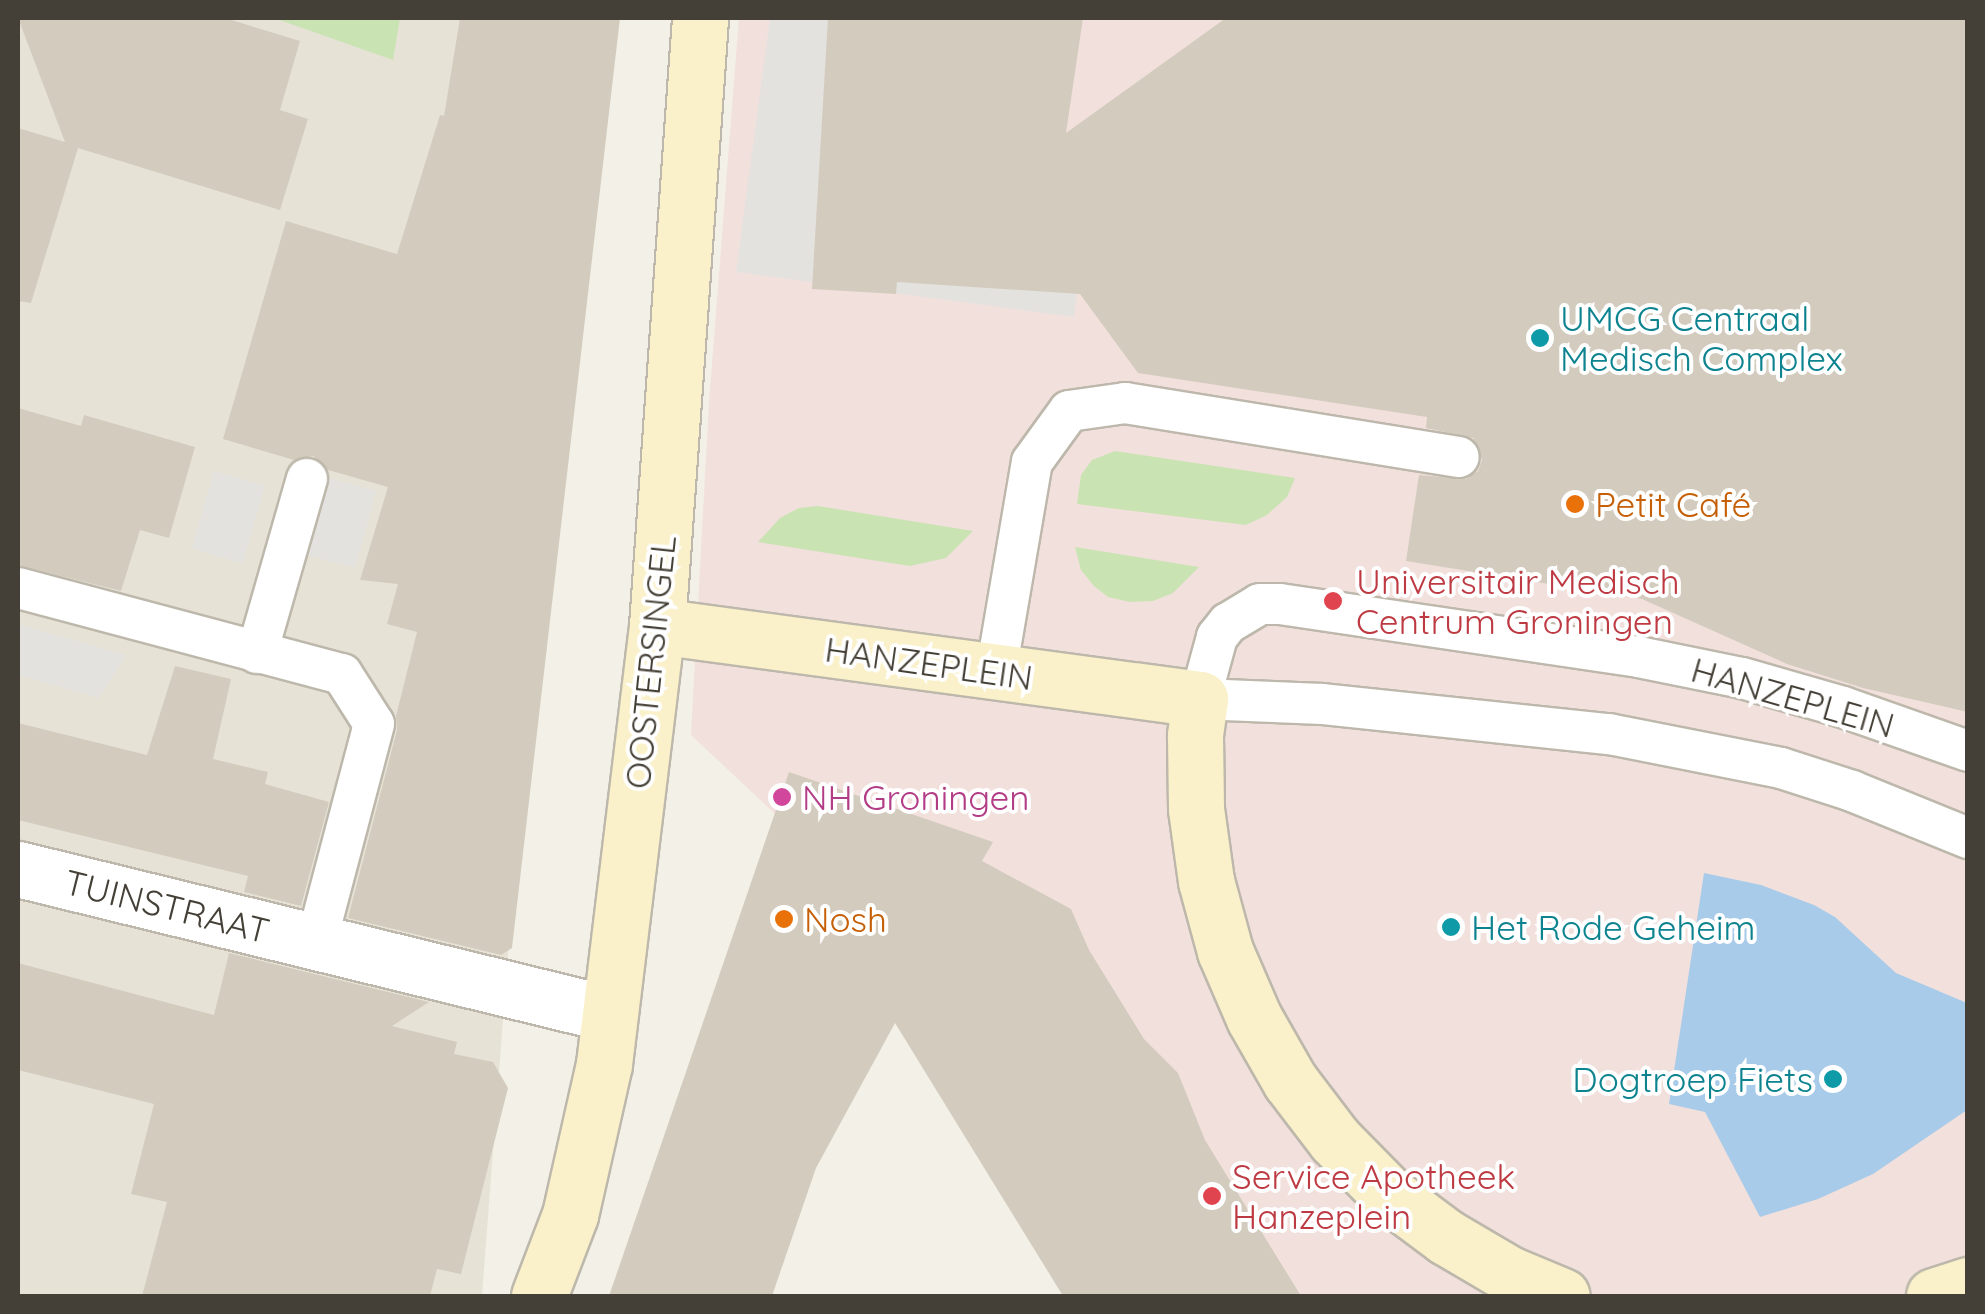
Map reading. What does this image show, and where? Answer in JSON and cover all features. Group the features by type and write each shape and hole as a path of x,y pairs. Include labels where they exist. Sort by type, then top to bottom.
{"street":[{"name":"OOSTERSINGEL","path":"539,1296 570,1215 590,1140 610,1014 658,626 700,18"},
{"name":"HANZEPLEIN","path":"658,626 1200,699 1195,736 1196,809 1206,881 1226,951 1254,1018 1290,1082 1335,1140 1387,1192 1446,1237 1509,1274 1562,1296"},
{"name":"TUINSTRAAT","path":"18,869 610,1014"},
{"path":"1934,1296 1968,1285"}],"lane":[{"path":"996,672 1032,462 1069,411 1125,403 1458,457"},
{"path":"257,652 307,479"},
{"name":"TUINSTRAAT","path":"18,588 342,674 374,724 316,944"},
{"name":"HANZEPLEIN","path":"1968,751 1842,707 1742,678 1639,657 1280,604 1260,604 1228,623 1217,637 1200,699 1322,704 1609,734 1781,768 1852,791 1968,838"}],"shaded area":[{"path":"18,18 579,18 482,1296 18,1296"},
{"name":"Universitair Medisch Centrum Groningen","path":"739,18 1967,18 1967,1296 1289,1296 691,735 709,403"},
{"path":"770,18 905,18 889,135 1095,164 1074,317 736,272"},
{"path":"214,471 265,486 243,563 192,549"},
{"path":"325,477 376,491 355,568 304,554"},
{"path":"18,624 126,655 99,698 18,675"}],"green space":[{"path":"274,18 400,18 393,60"},
{"path":"1115,451 1295,478 1287,497 1267,515 1246,525 1077,504 1081,475 1092,460"},
{"path":"818,506 973,531 946,558 910,566 758,542 780,518 799,508"},
{"path":"1075,547 1199,567 1173,593 1153,601 1130,602 1108,597 1094,586 1081,570"}],"water":[{"path":"1704,873 1761,885 1814,905 1835,917 1896,973 1967,1003 1967,1110 1873,1174 1818,1199 1760,1217 1705,1112 1669,1104"}],"building":[{"path":"18,18 225,18 300,41 280,110 308,119 280,210 78,148 31,303 18,301 18,128 65,142"},
{"path":"460,18 620,18 512,948 501,955 348,918 397,730 396,716 417,632 387,624 398,584 360,580 388,487 328,470 313,456 294,460 223,439 286,221 397,254 440,115 444,116"},
{"name":"UMCG Centraal Medisch Complex","path":"828,18 1083,18 1066,133 1226,18 1968,18 1968,712 1863,688 1787,664 1642,599 1406,561 1419,475 1466,479 1478,471 1482,460 1473,438 1426,428 1427,417 1138,373 1080,294 897,282 896,294 812,289"},
{"path":"18,408 81,426 84,415 195,447 169,538 140,530 121,591 18,565"},
{"path":"175,666 231,679 213,759 268,772 265,784 329,802 301,906 244,892 248,876 18,820 18,723 147,755"},
{"path":"789,772 993,842 982,861 1071,909 1089,950 1144,1039 1178,1073 1205,1140 1301,1296 1063,1296 895,1023 816,1168 772,1296 609,1296"},
{"path":"229,953 429,1002 392,1026 457,1042 454,1054 493,1062 508,1088 461,1274 437,1269 430,1296 142,1296 167,1202 131,1194 154,1104 18,1070 18,963 214,1015"}],"place":[{"name":"UMCG Centraal Medisch Complex","path":"1540,338"},
{"name":"Petit Café","path":"1575,504"},
{"name":"Universitair Medisch Centrum Groningen","path":"1333,601"},
{"name":"NH Groningen","path":"782,797"},
{"name":"Nosh","path":"784,919"},
{"name":"Het Rode Geheim","path":"1451,927"},
{"name":"Dogtroep Fiets","path":"1833,1079"},
{"name":"Service Apotheek Hanzeplein","path":"1212,1196"}]}
